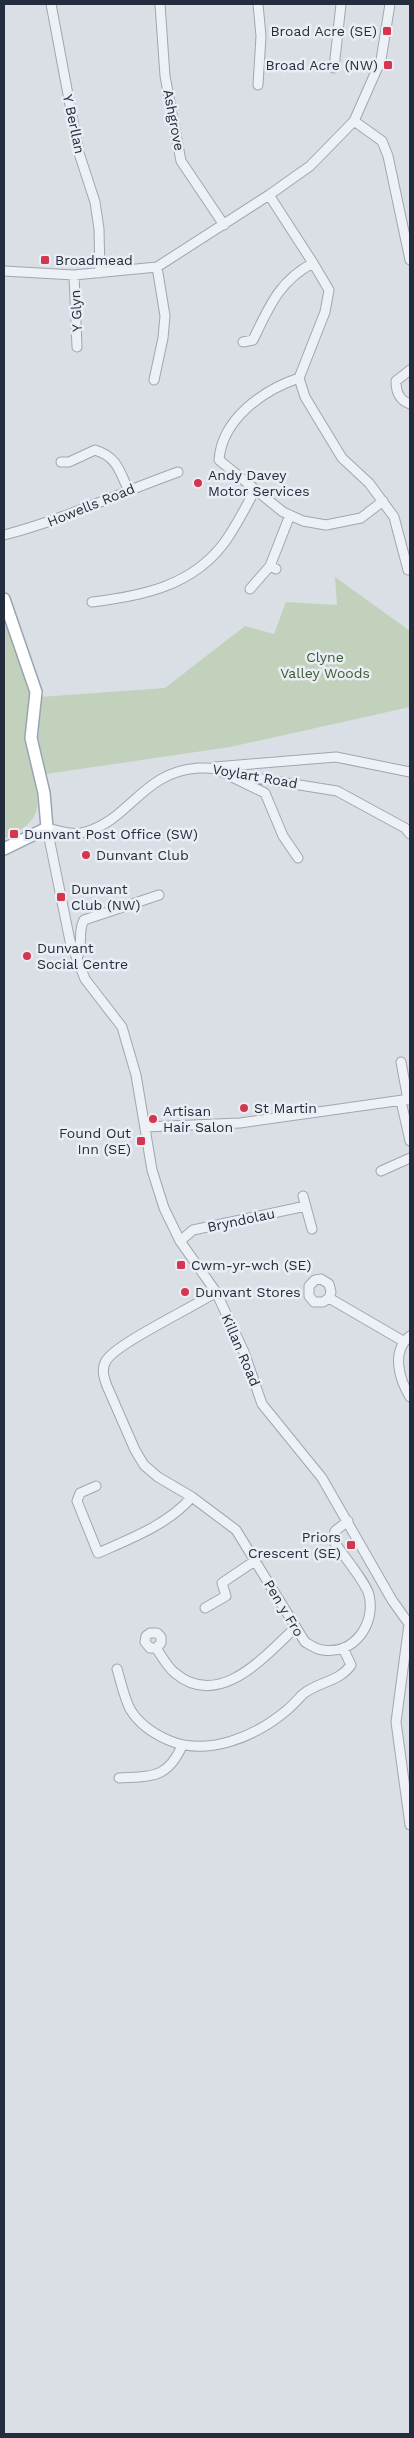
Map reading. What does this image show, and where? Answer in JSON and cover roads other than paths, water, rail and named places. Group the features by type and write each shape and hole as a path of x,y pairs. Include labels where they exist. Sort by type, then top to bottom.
{"main road":[{"path":"4,599 36,692 31,738 44,793 47,828 4,848"}],"street":[{"name":"Y Berllan","path":"51,4 79,153 95,202 99,229 100,273"},
{"name":"Ashgrove","path":"160,4 165,76 181,161 224,225"},
{"path":"258,4 262,36 258,85"},
{"path":"334,68 334,38 341,4"},
{"path":"4,271 74,276 157,267 269,195 310,166 354,121 381,60 390,4"},
{"path":"354,121 382,141 408,226 410,260"},
{"path":"269,195 329,290 325,312 298,378 264,396 244,410 235,420 220,450 219,460 290,515 303,520 326,525 361,518 383,501"},
{"path":"243,342 253,340 276,293 292,277 313,262"},
{"path":"154,380 163,338 165,316 157,267"},
{"name":"Y Glyn","path":"74,276 78,347"},
{"path":"410,370 396,381 396,391 402,400 410,404"},
{"path":"298,378 305,397 342,458 369,483 394,517 408,571"},
{"path":"74,470 65,462 95,450 109,455 118,466 128,490"},
{"name":"Howells Road","path":"4,535 41,526 128,490 178,472"},
{"path":"92,602 109,595 143,595 176,583 205,564 224,543 256,490"},
{"path":"250,589 273,568 290,515"},
{"path":"215,767 336,757 410,772"},
{"name":"Voylart Road","path":"47,828 75,834 86,832 110,819 161,778 181,769 215,767 224,773 337,791 405,828 410,834"},
{"path":"224,773 265,793 283,836 298,858"},
{"name":"Killan Road","path":"47,828 70,941 85,979 122,1027 136,1075 152,1170 164,1208 180,1241 216,1292 244,1352 262,1404 322,1478 392,1600 410,1624"},
{"path":"77,958 82,948 80,927 84,920 159,895"},
{"path":"401,1062 410,1141"},
{"path":"144,1127 240,1123 406,1100"},
{"path":"381,1171 410,1158"},
{"path":"303,1196 312,1229"},
{"name":"Bryndolau","path":"180,1241 193,1230 306,1206"},
{"name":"Pen y Fro","path":"216,1292 196,1306 117,1348 104,1363 103,1376 135,1450 144,1465 158,1477 192,1497 236,1530 305,1642 322,1650 343,1648"},
{"path":"330,1298 407,1339 399,1356 399,1372 410,1397"},
{"path":"96,1486 80,1493 77,1501 98,1553 146,1532 180,1510 192,1497"},
{"path":"117,1669 129,1707 147,1729 182,1746 203,1748 220,1745 249,1734 286,1711 313,1687 343,1676 350,1665 343,1648 361,1636 370,1621 371,1608 368,1593 333,1540 335,1531 348,1521"},
{"path":"205,1608 226,1596 222,1583 256,1560"},
{"path":"410,1624 396,1722 410,1825"},
{"path":"156,1648 174,1673 192,1684 209,1686 229,1682 248,1672 295,1628"},
{"path":"119,1778 157,1775 169,1769 182,1746"}],"place":[{"name":"Broad Acre (SE)","path":"387,31"},
{"name":"Broad Acre (NW)","path":"388,65"},
{"name":"Broadmead","path":"45,260"},
{"name":"Andy Davey Motor Services","path":"198,483"},
{"name":"Dunvant Post Office (SW)","path":"14,834"},
{"name":"Dunvant Club","path":"86,855"},
{"name":"Dunvant Club (NW)","path":"61,897"},
{"name":"Dunvant Social Centre","path":"27,956"},
{"name":"St Martin","path":"244,1108"},
{"name":"Artisan Hair Salon","path":"153,1119"},
{"name":"Found Out Inn (SE)","path":"141,1141"},
{"name":"Cwm-yr-wch (SE)","path":"181,1265"},
{"name":"Dunvant Stores","path":"185,1292"},
{"name":"Priors Crescent (SE)","path":"351,1545"}],"park label":[{"name":"Clyne Valley Woods","path":"325,666"}]}
